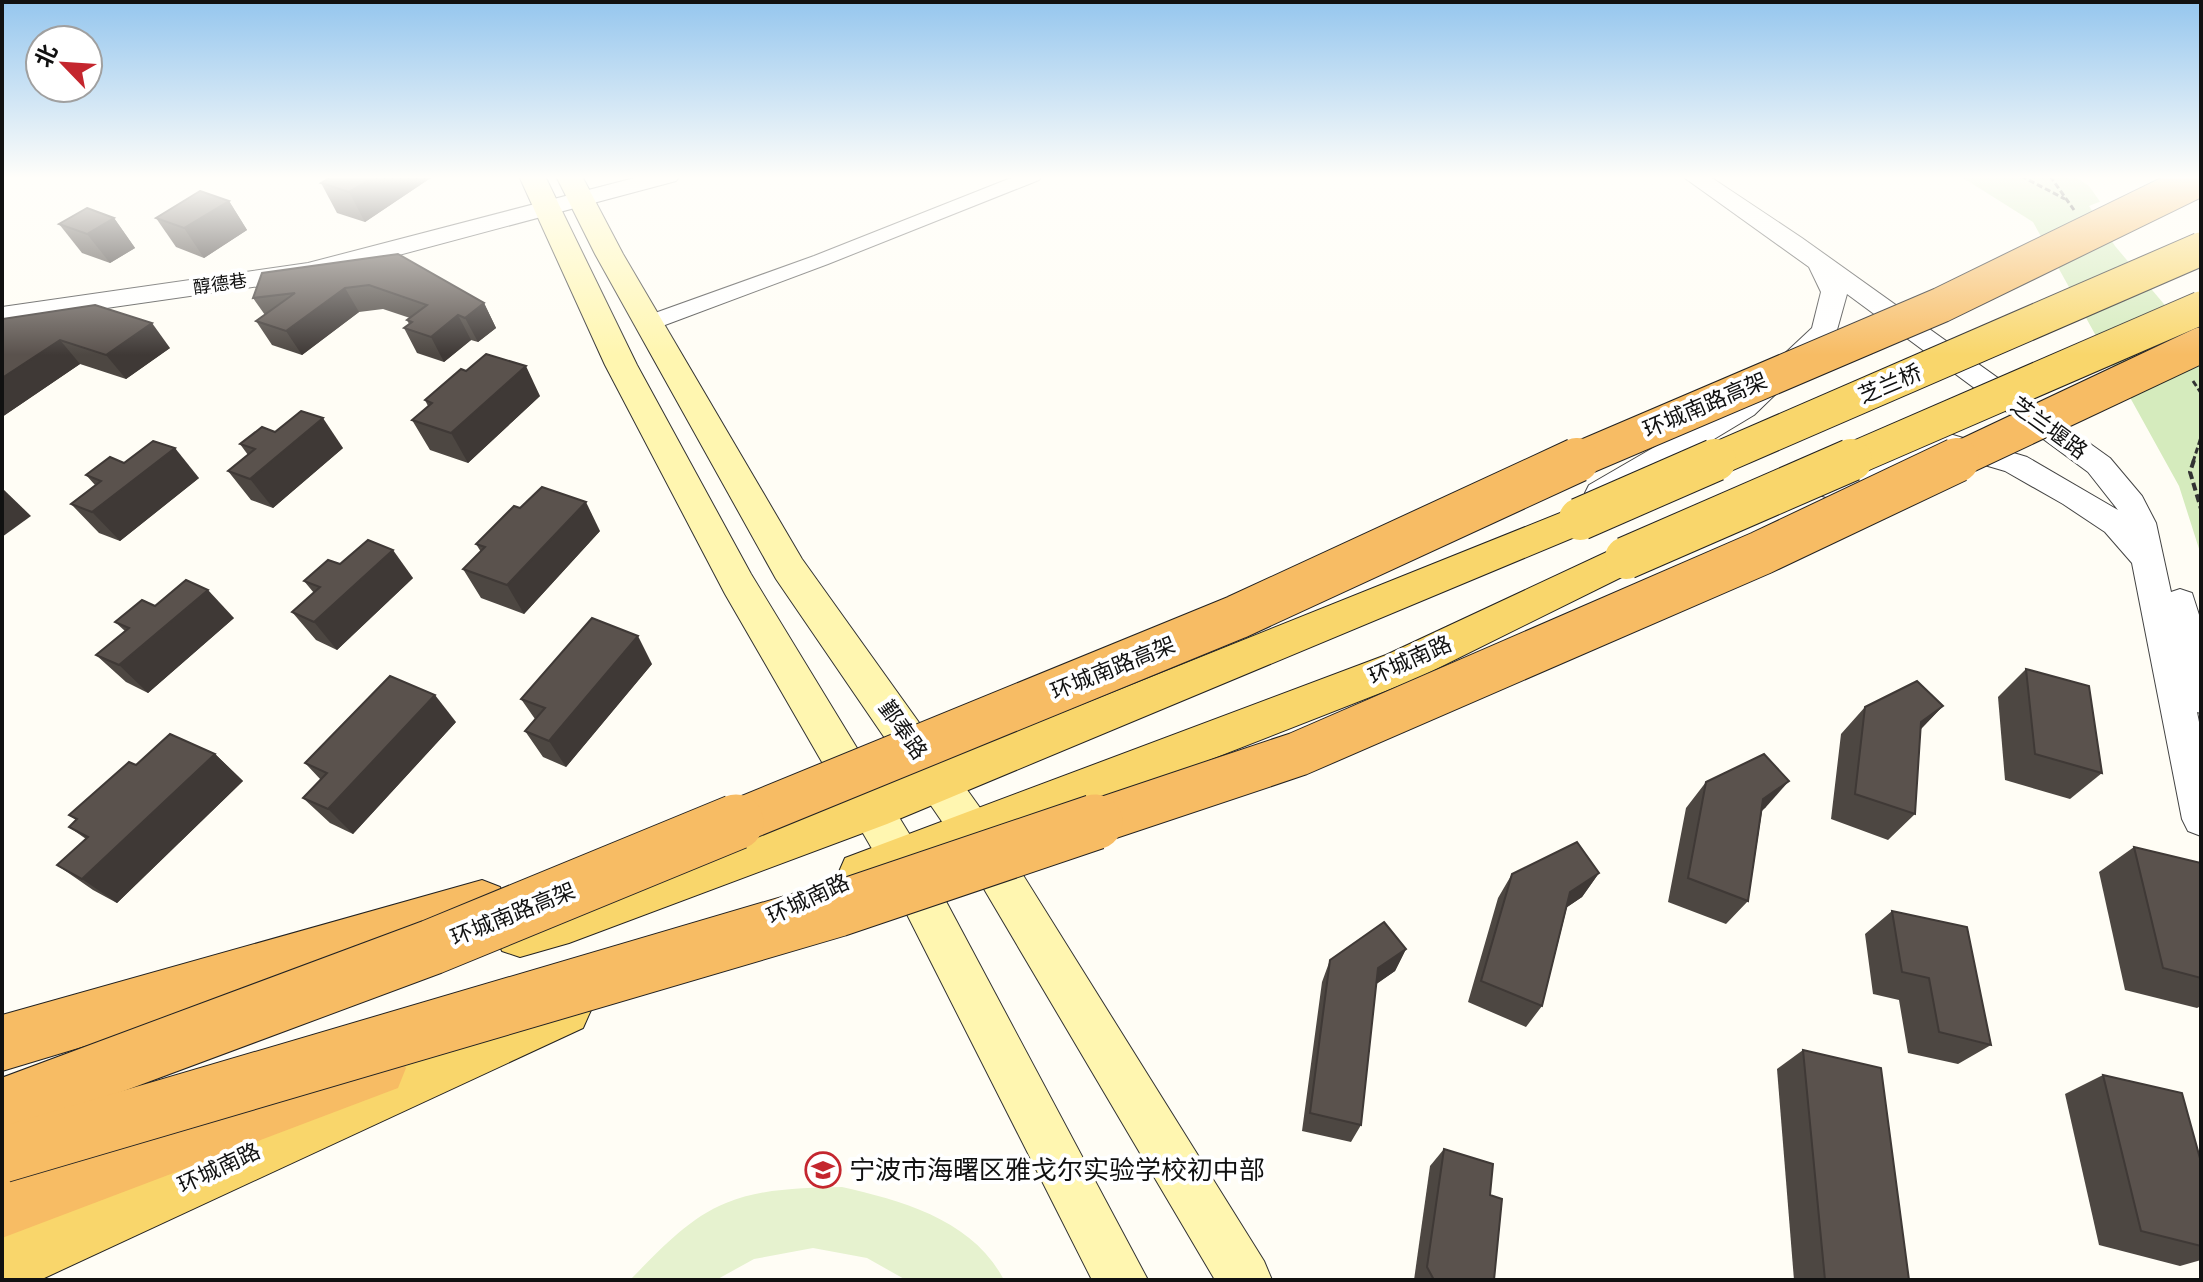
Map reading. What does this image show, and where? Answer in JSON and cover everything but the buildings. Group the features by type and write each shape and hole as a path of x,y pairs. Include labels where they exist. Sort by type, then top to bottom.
{"highway":[{"name":"环城南路高架","path":"2,1107 432,947 1237,617 1595,452 1941,305 2083,236"},
{"path":"2,1155 838,909 1298,754 1761,553 2201,345"},
{"path":"2,1043 695,841"},
{"path":"2,1208 656,965"}],"main road":[{"path":"573,236 621,365 738,584 901,859 1121,1280"},
{"name":"鄞奉路","path":"588,236 649,323 789,569 973,832 1245,1280"},
{"name":"芝兰桥","path":"1497,554 2201,249"},
{"path":"1626,558 2201,308"},
{"path":"2,1080 569,920 871,810 1497,554"},
{"name":"环城南路","path":"2,1267 863,873 1401,667 1626,558"}],"street":[{"name":"醇德巷","path":"2,302 159,278 306,261 396,236"},
{"name":"醇德巷","path":"2,315 309,271 418,236"},
{"path":"649,323 885,236"},
{"name":"芝兰堰路","path":"1781,236 2099,465 2131,504 2140,523 2174,700 2201,819"},
{"name":"芝兰堰路","path":"1805,236 2120,455 2155,509 2167,542 2201,699"},
{"path":"1497,554 1744,408 1825,331 1834,292 1820,263"},
{"path":"1626,558 1943,442 2016,464 2074,496 2116,524 2148,559"}],"path":[{"path":"2201,437 2190,472 2201,509"}],"green space":[{"path":"2041,236 2124,236 2201,345 2201,555 2179,486"},
{"path":"842,1187 912,1207 955,1228 991,1259 1004,1280 906,1280 867,1258 813,1248 754,1259 716,1280 630,1280 686,1227 712,1209 740,1198 769,1192"}],"pier":[{"path":"2108,236 2201,236 2201,348"}],"place":[{"name":"宁波市海曙区雅戈尔实验学校初中部","path":"823,1170"}]}
